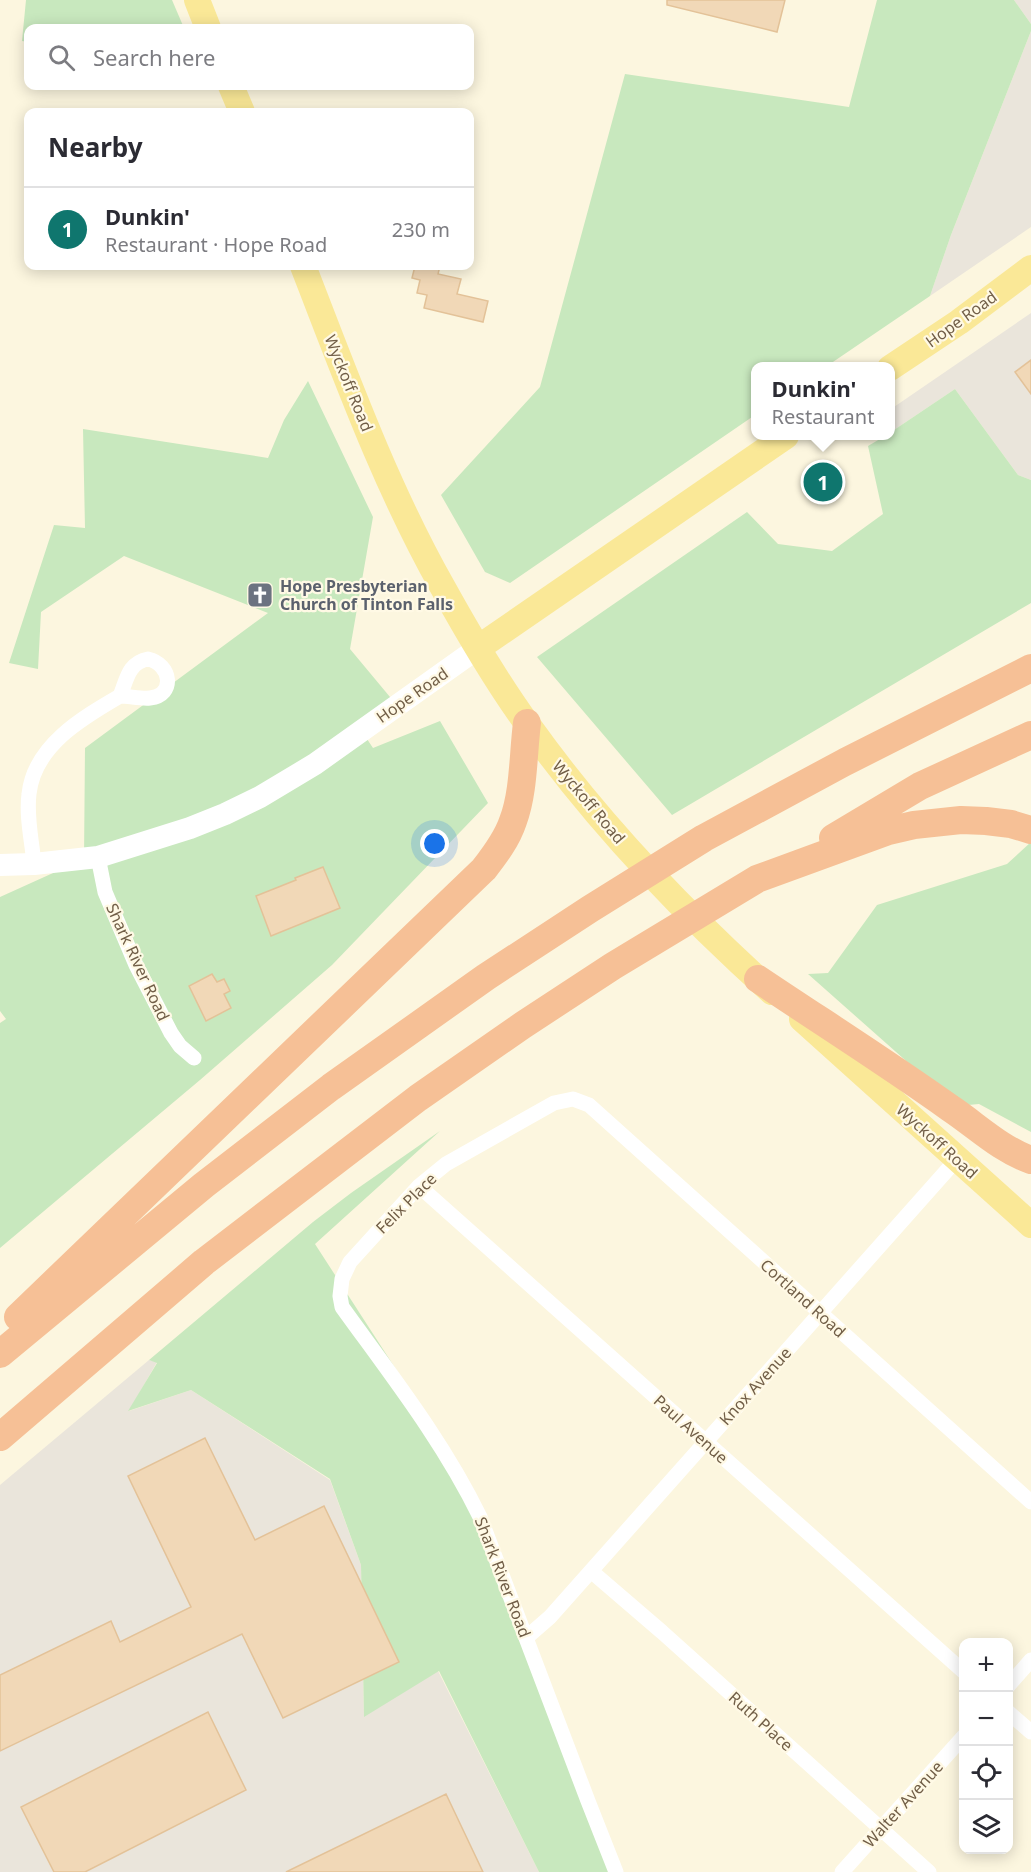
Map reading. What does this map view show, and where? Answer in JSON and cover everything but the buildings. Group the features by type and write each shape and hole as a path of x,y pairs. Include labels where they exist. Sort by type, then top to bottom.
{"highway":[{"path":"0,1354 204,1185 331,1088 437,1011 590,909 704,838 845,762 1031,668"},
{"path":"0,1334 484,869 514,821 518,804 526,723"},
{"path":"0,1437 204,1262 418,1098 523,1025 640,950 920,786 1031,735"},
{"path":"769,874 888,831 914,825 961,820 986,821 1011,824 1031,830"},
{"path":"758,979 951,1108 1001,1146 1031,1160"}],"main road":[{"path":"197,0 206,24"},
{"path":"233,90 240,108"},
{"name":"Hope Road","path":"895,365 959,322 1031,268"},
{"name":"Wyckoff Road","path":"305,270 359,409 393,488 441,585 526,723 565,775 667,892 758,979 1031,1225"},
{"name":"Hope Road","path":"478,648 779,440"}],"street":[{"name":"Hope Road","path":"0,865 98,857 190,828 260,797 315,764 478,648"},
{"path":"34,864 29,794 32,779 40,761 57,740 89,714 120,696"},
{"name":"Shark River Road","path":"98,857 105,892 136,965 171,1033 180,1046 194,1058"},
{"name":"Felix Place","path":"342,1307 340,1296 342,1279 350,1262 419,1186 446,1164 544,1108 561,1100 573,1099"},
{"name":"Cortland Road","path":"573,1099 589,1105 1031,1502"},
{"name":"Knox Avenue","path":"527,1637 550,1617 957,1159"},
{"name":"Paul Avenue","path":"419,1186 959,1668"},
{"name":"Shark River Road","path":"342,1307 439,1443 480,1516 616,1872"},
{"name":"Ruth Place","path":"591,1571 663,1632 930,1872"},
{"path":"1013,1680 1031,1660"},
{"path":"1013,1716 1031,1732"},
{"name":"Walter Avenue","path":"842,1872 959,1740"}],"shaded area":[{"path":"1014,0 1031,0 1031,24"},
{"path":"1031,31 1031,227 930,296 951,235"},
{"path":"1031,313 1031,480 1018,475 955,389 895,429 895,406"},
{"path":"149,1360 157,1362 129,1411 191,1390 330,1480 361,1565 364,1716 438,1671 539,1872 0,1872 0,1485"}],"green space":[{"path":"26,0 172,0 182,24 24,24 24,41 22,41"},
{"path":"877,0 1014,0 1031,24 1031,31 951,235 930,296 833,362 751,362 751,418 510,583 485,572 441,495 540,387 625,74 849,107"},
{"path":"308,381 373,517 350,649 395,703 361,730 373,748 440,721 488,803 332,965 200,1080 0,1248 0,1023 6,1019 0,1011 0,897 84,859 85,748 268,613 124,556 41,612 38,669 9,663 54,525 85,528 83,429 268,458 284,420"},
{"path":"955,389 1018,475 1031,480 1031,603 672,815 537,657 747,512 778,544 832,551 883,514 868,446 878,440 895,440 895,429"},
{"path":"1031,842 1031,1132 979,1104 957,1106 808,974 828,973 877,905 1007,864"},
{"path":"440,1131 315,1244 452,1456 618,1872 539,1872 439,1671 364,1717 361,1565 330,1479 191,1390 128,1411 157,1363 149,1360 313,1222"}],"place":[{"name":"Dunkin'","path":"823,482"},
{"name":"Hope Presbyterian Church of Tinton Falls","path":"260,595"}]}
